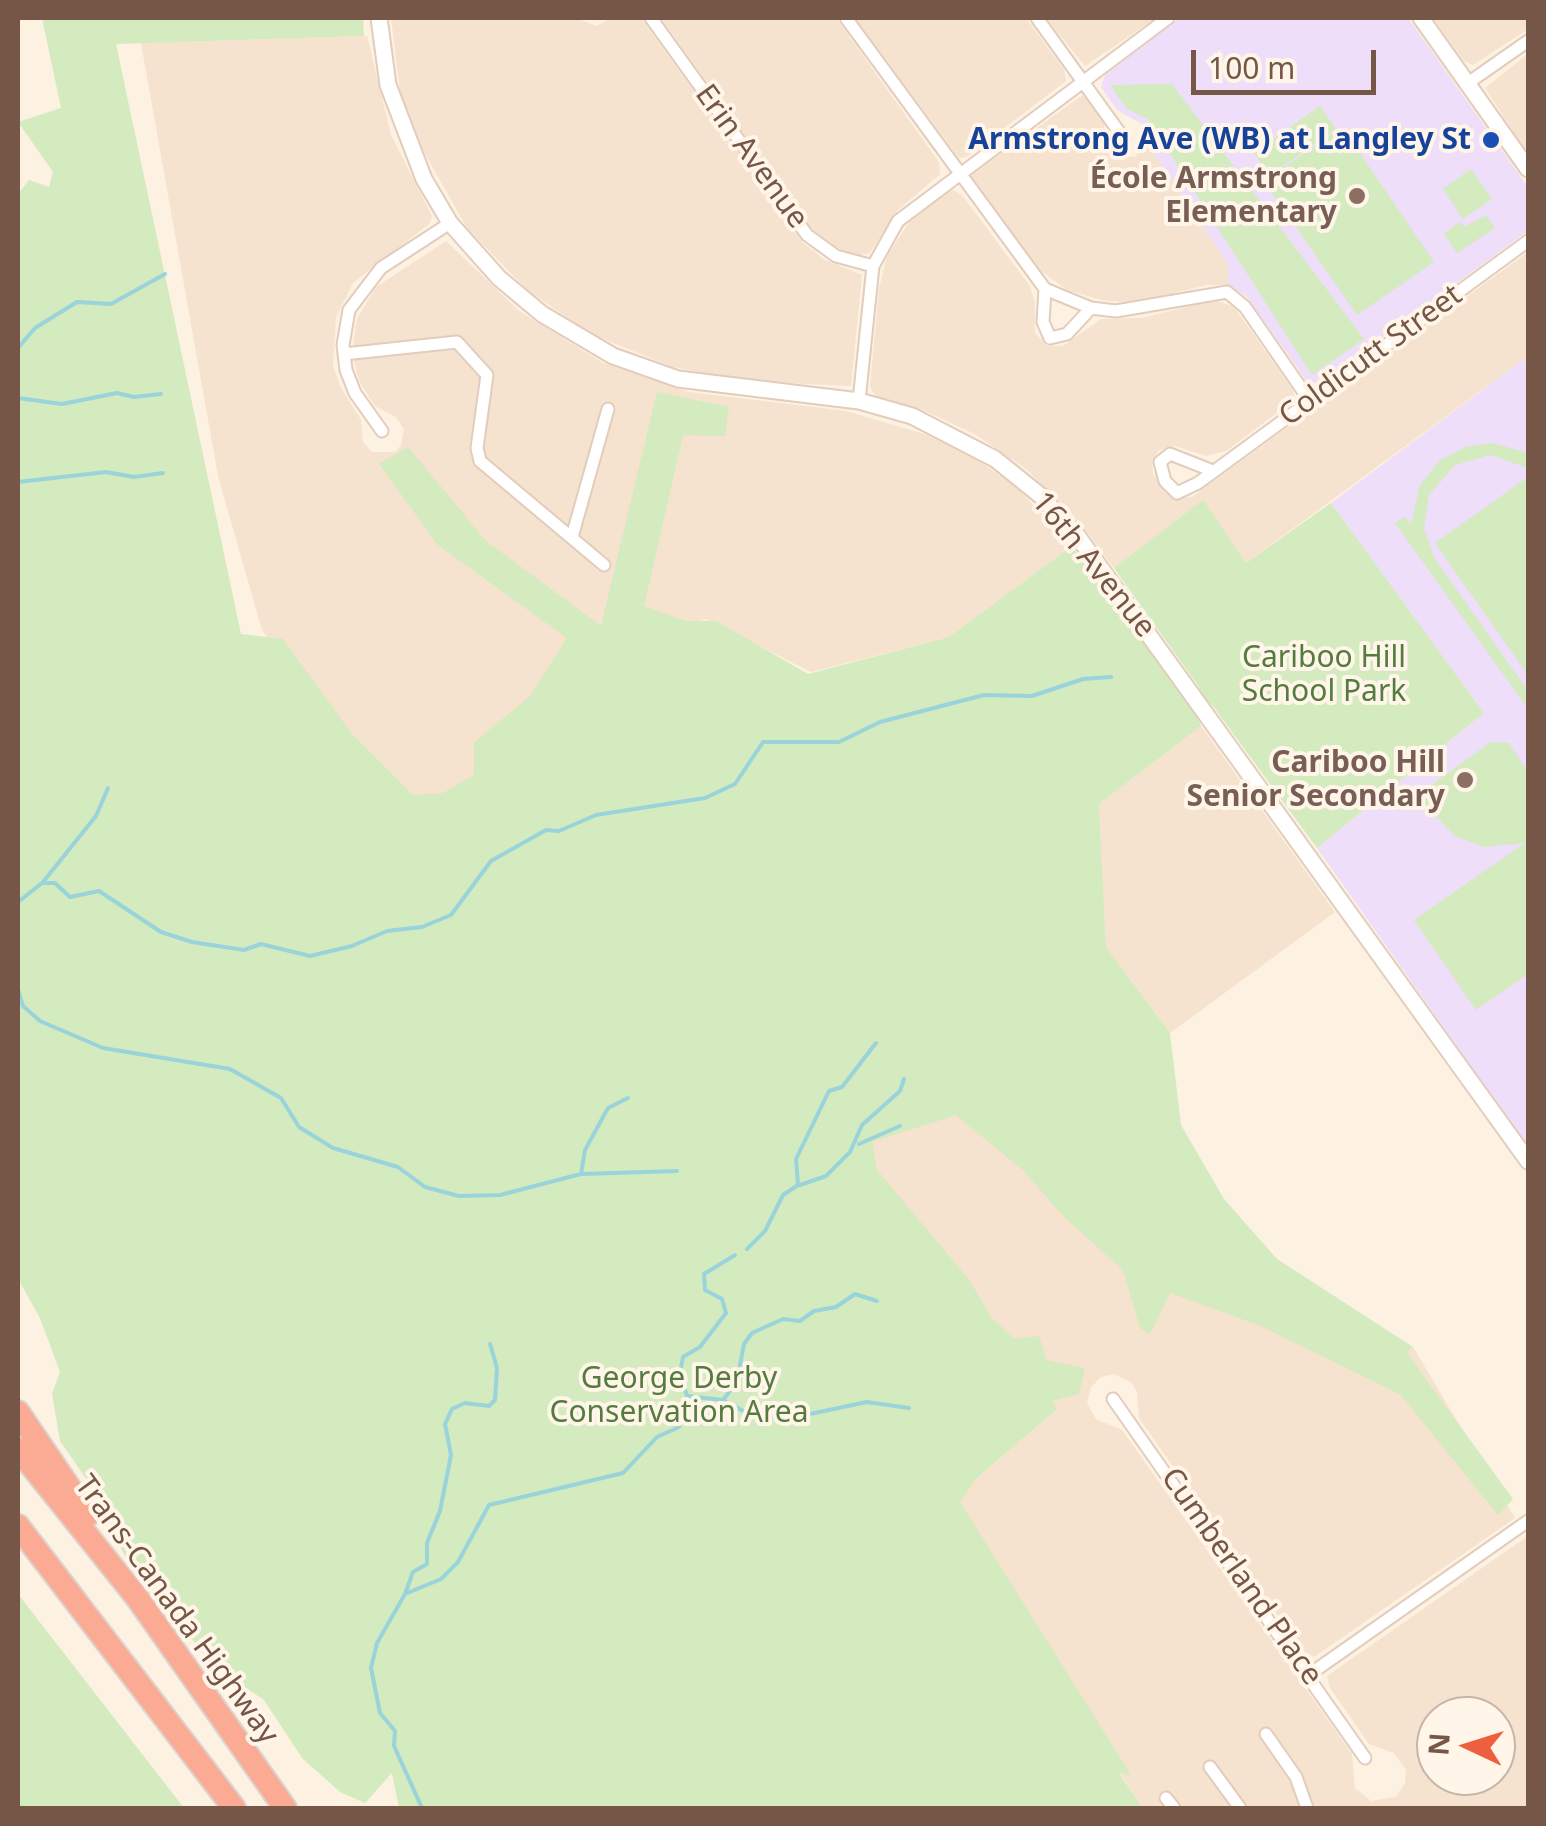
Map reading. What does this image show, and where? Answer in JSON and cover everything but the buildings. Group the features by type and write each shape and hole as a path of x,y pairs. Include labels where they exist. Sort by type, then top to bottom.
{"highway":[{"path":"18,1412 120,1562 138,1599"},
{"name":"Trans-Canada Highway","path":"18,1449 138,1599 285,1808"},
{"path":"18,1526 234,1808"}],"street":[{"name":"16th Avenue","path":"379,18 383,58 399,121 424,179 450,223 527,303 613,356 706,385 859,402 912,416 957,436 1018,476 1061,516 1528,1161"},
{"name":"Erin Avenue","path":"652,18 807,235 836,256 873,266"},
{"path":"846,18 1044,288 1090,308 1139,310 1206,292 1227,292 1245,306 1310,400"},
{"path":"1037,18 1122,136"},
{"path":"859,402 873,266 898,221 956,173 1168,18"},
{"path":"1421,18 1528,169"},
{"path":"1468,83 1528,41"},
{"path":"382,430 356,393 344,354 346,320 359,291 381,268 450,223"},
{"name":"Coldicutt Street","path":"1212,471 1528,241"},
{"path":"1044,288 1043,322 1050,338 1067,334 1090,308"},
{"path":"344,354 456,342 487,375 476,448 480,461 604,566"},
{"path":"572,537 608,409"},
{"name":"Cumberland Place","path":"1113,1399 1310,1674 1365,1758"},
{"path":"1310,1674 1528,1521"},
{"path":"1266,1734 1296,1778 1307,1808"},
{"path":"1210,1767 1240,1808"}],"shaded area":[{"path":"391,18 575,18 597,26 610,18 641,18 802,242 825,260 862,275 851,386 746,381 673,367 591,334 527,290 467,228 420,145 401,98"},
{"path":"661,18 836,18 939,162 940,174 898,210 870,253 859,255 829,245 808,225"},
{"path":"855,18 1026,18 1064,70 1066,81 966,157 959,158"},
{"path":"1046,18 1156,18 1085,66"},
{"name":"École Armstrong Elementary","path":"1179,18 1408,18 1528,187 1528,231 1320,383 1308,383 1247,297 1228,285 1228,264 1147,143 1144,125 1117,110 1101,87 1105,75"},
{"path":"1433,18 1528,18 1528,29 1473,65 1464,61"},
{"path":"367,36 391,135 432,216 429,224 353,283 336,317 333,366 341,388 361,420 363,442 372,452 395,452 401,445 404,429 396,417 375,406 359,381 352,353 357,319 376,287 446,241 519,311 603,363 688,392 846,411 927,435 976,459 1017,488 1072,546 949,637 811,672 706,619 687,626 444,812 388,797 262,630 218,476 141,43"},
{"path":"1528,54 1528,154 1485,88"},
{"path":"1083,95 1104,120 1106,141 1114,155 1135,157 1147,143 1228,264 1228,285 1207,285 1138,302 1105,301 1067,290 1033,265 972,180 972,174"},
{"path":"951,189 962,195 1029,285 1035,301 1035,333 1047,346 1063,346 1101,319 1142,318 1214,300 1234,307 1293,390 1294,400 1226,451 1206,456 1175,446 1159,450 1152,461 1153,474 1174,499 1192,497 1528,252 1528,356 1246,563 1203,501 1114,568 1071,512 1026,469 975,434 923,410 876,396 870,387 879,289 887,256 912,218"},
{"name":"Cariboo Hill Senior Secondary","path":"1528,356 1528,1147 1317,848 1484,713 1331,503"},
{"path":"1201,726 1335,912 1170,1033 1106,947 1099,804"},
{"path":"964,1102 1386,1373 1413,1347 1515,1518 1314,1657 1303,1651 1139,1418 1137,1392 1131,1382 1114,1374 1101,1377 1091,1387 1087,1403 1096,1419 1122,1430 1352,1754 1355,1788 1371,1801 1396,1797 1405,1783 1406,1770 1394,1753 1369,1744 1330,1688 1327,1676 1528,1536 1528,1808 1143,1808 1037,1647 950,1502 1057,1409 981,1303 892,1202 859,1144"}],"green space":[{"name":"George Derby Conservation Area","path":"42,18 363,18 364,36 116,44 241,634 283,639 352,734 413,795 443,793 474,775 474,743 530,696 567,638 438,545 379,464 408,447 486,541 601,626 657,392 729,407 725,436 683,435 644,606 686,621 716,621 808,674 949,637 1072,546 1195,711 1201,726 1099,804 1106,947 1170,1033 1181,1125 1224,1199 1277,1259 1413,1347 1407,1353 1513,1499 1498,1515 1401,1395 1261,1326 1170,1293 1150,1334 1140,1328 1123,1270 1063,1216 1024,1171 956,1115 872,1142 877,1170 970,1281 991,1317 1014,1339 1039,1336 1046,1360 1085,1368 1079,1394 1052,1401 1057,1409 976,1479 960,1502 1131,1775 1119,1773 1143,1808 399,1808 392,1773 365,1803 340,1792 302,1758 264,1700 215,1667 127,1561 94,1490 60,1441 52,1394 60,1372 40,1318 18,1279 18,194 29,180 49,187 53,172 18,122 61,108"},
{"path":"1172,84 1364,339 1312,375 1148,119 1127,109 1110,85"},
{"path":"1320,106 1336,129 1269,176 1254,153"},
{"path":"1342,127 1434,262 1357,315 1264,181"},
{"path":"1471,169 1492,199 1463,219 1443,189"},
{"path":"1486,215 1495,228 1457,253 1444,234 1459,222 1465,227"},
{"path":"1492,443 1528,453 1528,468 1490,455 1455,465 1429,495 1424,529 1435,559 1528,691 1528,709 1395,523 1405,517 1411,524 1420,485 1439,461 1465,447"},
{"path":"1528,477 1528,675 1435,543"},
{"name":"Cariboo Hill School Park","path":"1203,500 1246,563 1331,503 1484,713 1317,848 1213,706 1201,696 1199,687 1114,568"},
{"path":"1491,742 1509,743 1528,772 1528,974 1476,1010 1414,920 1525,843 1484,847 1455,836 1416,796"},
{"path":"18,1594 184,1808 18,1808"}],"waterway":[{"path":"18,348 35,328 77,302 111,304 165,274"},
{"path":"18,398 62,404 117,393 134,397 161,394"},
{"path":"18,482 106,472 134,477 163,473"},
{"path":"18,902 42,883 55,883 70,897 99,891 161,932 192,942 244,950 261,944 310,956 352,946 387,931 422,927 451,915 491,861 546,830 559,831 596,815 705,798 735,784 763,742 839,742 880,722 984,695 1032,696 1083,679 1111,677"},
{"path":"43,882 96,816 108,788"},
{"path":"18,989 23,1006 40,1021 103,1048 230,1069 281,1098 299,1127 333,1148 398,1167 425,1187 459,1196 500,1195 581,1174 677,1171"},
{"path":"747,1249 765,1231 783,1195 798,1185 796,1159 829,1091 842,1087 876,1043"},
{"path":"800,1185 826,1176 850,1152 862,1125 900,1091 904,1079"},
{"path":"581,1174 585,1150 608,1108 628,1098"},
{"path":"859,1144 900,1126"},
{"path":"422,1808 394,1746 395,1731 380,1713 371,1668 377,1643 405,1594 441,1579 458,1562 489,1505 623,1473 657,1437 679,1427 687,1396 680,1373 683,1357 700,1347 726,1313 722,1299 705,1290 704,1274 735,1255"},
{"path":"724,1399 737,1381 744,1344 752,1333 783,1319 800,1321 814,1311 836,1307 855,1294 877,1301"},
{"path":"405,1594 413,1572 427,1564 427,1543 440,1511 451,1455 445,1424 452,1409 465,1403 489,1406 495,1400 497,1368 490,1344"},
{"path":"687,1396 723,1400 745,1412 786,1419 867,1402 909,1408"}],"place":[{"name":"Armstrong Ave (WB) at Langley St","path":"1491,140"},
{"name":"École Armstrong Elementary","path":"1357,196"},
{"name":"Cariboo Hill Senior Secondary","path":"1465,780"}]}
